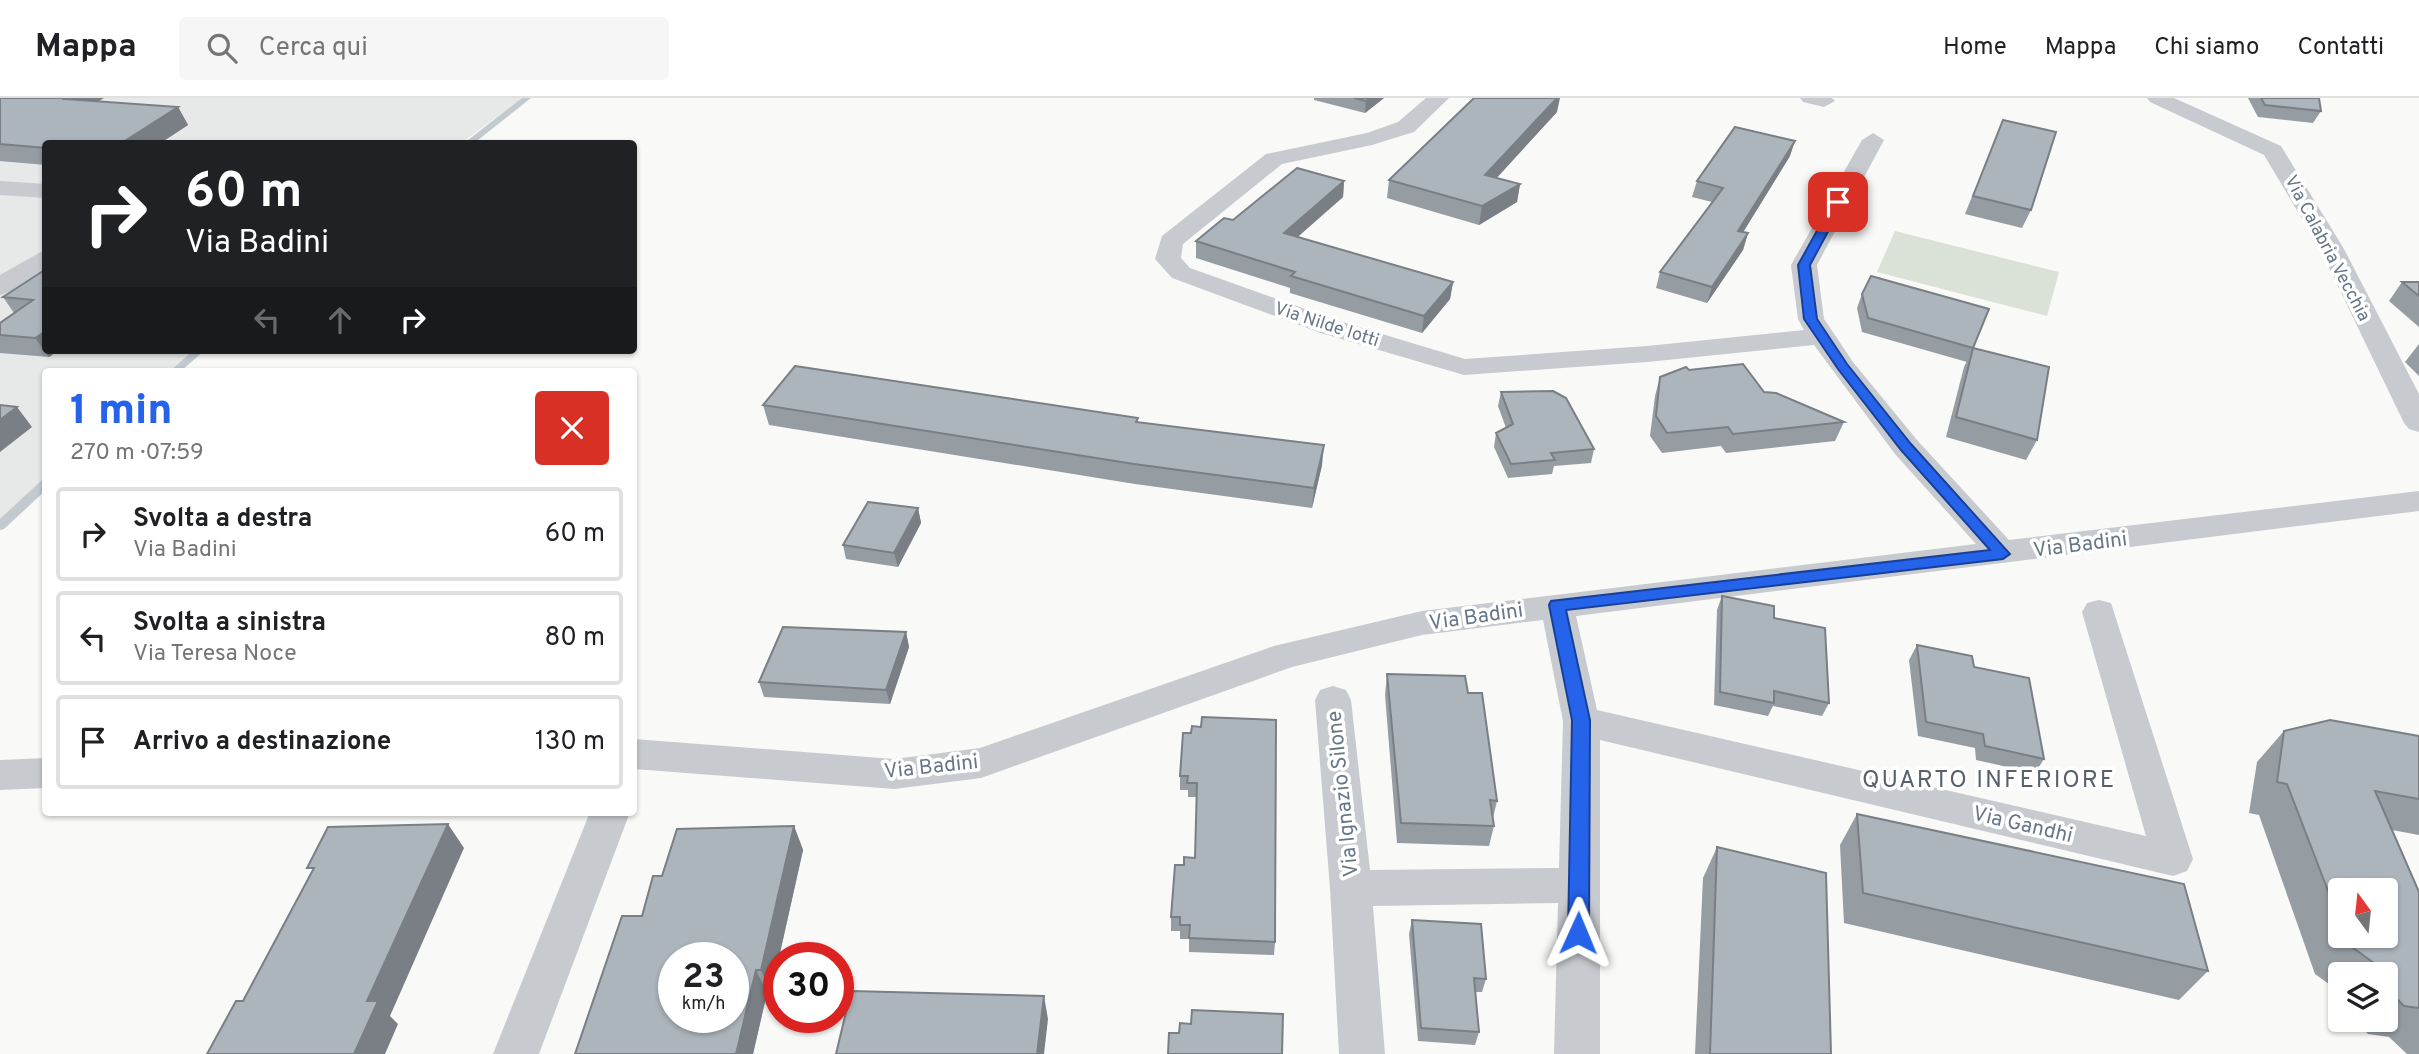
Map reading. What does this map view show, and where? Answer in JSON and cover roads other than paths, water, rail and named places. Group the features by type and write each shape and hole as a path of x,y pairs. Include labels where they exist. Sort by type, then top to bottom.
{"street":[{"name":"Via Nilde Iotti","path":"1438,98 1406,127 1274,159 1171,241 1168,259 1181,273 1268,305 1330,327 1464,367 1647,354 1822,336"},
{"name":"Via Calabria Vecchia","path":"2157,98 2273,151 2332,248 2419,424"},
{"path":"1873,140 1804,265 1811,319 1906,447 2003,554"},
{"path":"0,188 42,191"},
{"path":"0,287 42,259"},
{"name":"Via Badini","path":"637,754 894,774 981,762 1286,655 1422,623 2419,501"},
{"path":"1557,605 1581,720 1577,1054"},
{"name":"Via Gandhi","path":"1581,720 2173,859 2099,612"},
{"name":"Via Ignazio Silone","path":"1333,700 1352,888 1362,1054"},
{"path":"0,775 42,773"},
{"path":"516,1054 608,816"},
{"name":"Via Ignazio Silone","path":"1352,888 1579,885"}],"waterway":[{"path":"472,140 527,98"},
{"path":"179,368 195,354"},
{"path":"0,526 42,487"}],"district":[{"name":"QUARTO INFERIORE","path":"1989,779"}]}
